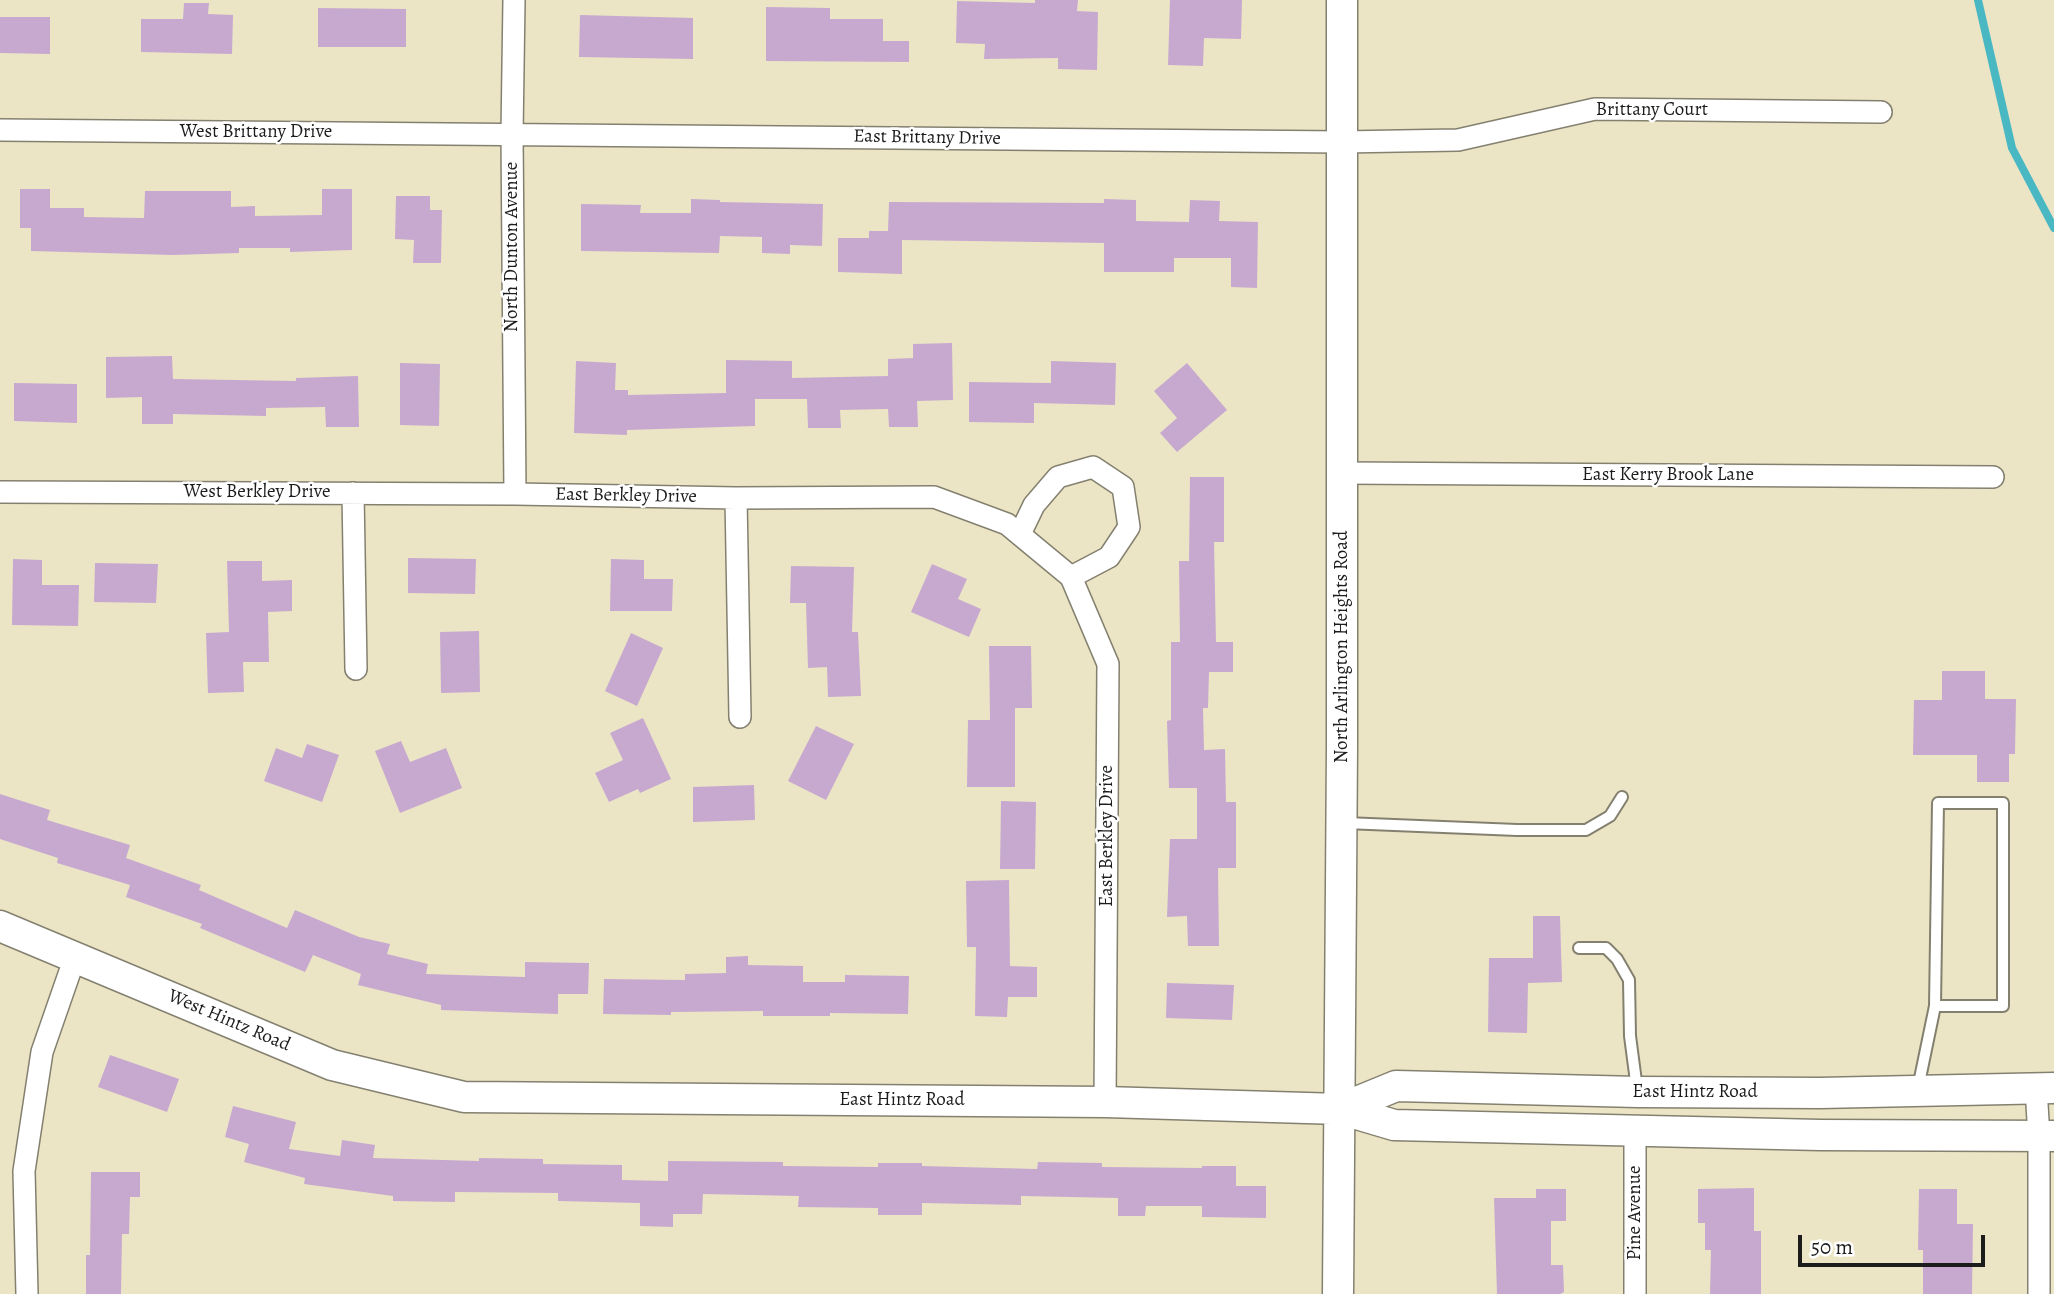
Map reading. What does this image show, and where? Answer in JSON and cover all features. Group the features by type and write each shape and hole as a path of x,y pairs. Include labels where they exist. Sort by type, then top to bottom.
{"main road":[{"name":"North Arlington Heights Road","path":"1338,1294 1342,823 1342,0"},
{"name":"West Hintz Road","path":"0,926 332,1065 464,1097"},
{"name":"East Hintz Road","path":"1340,1109 1396,1086 1637,1092 2045,1088"},
{"name":"East Hintz Road","path":"464,1097 1105,1102 1340,1109 1394,1125 2047,1137"}],"street":[{"name":"North Dunton Avenue","path":"514,0 512,134 515,494"},
{"name":"Brittany Court","path":"1342,142 1458,140 1595,109 1881,112"},
{"name":"West Brittany Drive","path":"0,131 512,134"},
{"name":"East Brittany Drive","path":"512,134 1342,142"},
{"path":"1020,534 1034,505 1058,477 1093,467 1123,487 1129,527 1109,557 1071,577"},
{"name":"East Kerry Brook Lane","path":"1342,473 1993,477"},
{"name":"West Berkley Drive","path":"0,492 515,494"},
{"path":"353,493 356,669"},
{"name":"East Berkley Drive","path":"515,494 736,498 934,496 1007,524 1071,577 1108,664 1105,1102"},
{"path":"736,498 740,717"},
{"path":"27,1294 24,1171 42,1052 75,957"},
{"path":"2039,1294 2047,1137 2045,1088"},
{"name":"Pine Avenue","path":"1635,1131 1635,1294"}],"lane":[{"path":"1342,823 1586,830 1610,816 1622,797"},
{"path":"1918,1091 1935,1006 1938,803 2003,803 2003,1006 1935,1006"},
{"path":"1579,948 1606,948 1617,959 1629,980 1630,1037 1637,1092"}],"building":[{"path":"1035,0 1078,0 1077,11 1098,12 1097,70 1058,69 1058,58 984,59 985,44 956,43 957,1 1035,3"},
{"path":"1170,0 1242,0 1241,39 1204,38 1203,66 1168,65"},
{"path":"184,3 209,3 208,14 233,15 232,54 141,52 141,19 183,19"},
{"path":"766,7 830,8 830,19 883,19 883,41 909,41 909,62 766,61"},
{"path":"318,8 406,9 406,47 318,47"},
{"path":"580,15 693,18 693,59 579,57"},
{"path":"0,17 50,17 50,54 0,53"},
{"path":"20,189 50,189 50,208 84,208 84,217 144,218 145,191 231,191 231,207 255,206 255,216 322,215 322,189 352,189 352,250 290,252 290,248 239,248 239,253 173,255 31,251 31,228 20,228"},
{"path":"396,196 430,196 430,210 442,210 441,263 413,263 414,240 395,239"},
{"path":"691,199 823,204 822,246 790,245 790,254 762,253 762,237 720,236 719,253 581,251 581,204 641,205 640,213 691,213"},
{"path":"1104,199 1136,200 1136,221 1189,222 1190,200 1220,201 1219,221 1258,222 1257,288 1231,287 1231,258 1174,258 1174,272 1104,272 1104,243 902,240 902,274 838,272 838,238 869,238 869,231 888,231 889,202 1104,203"},
{"path":"952,343 953,400 917,401 918,427 889,427 888,409 840,410 841,428 808,428 807,399 755,399 755,426 627,430 627,435 574,433 576,361 616,363 615,390 628,390 628,395 726,393 726,360 792,361 792,378 888,376 888,359 913,358 913,344"},
{"path":"172,356 173,379 296,381 296,378 358,376 359,427 326,427 325,407 266,408 266,416 173,414 173,424 142,424 142,397 106,398 106,357"},
{"path":"1051,361 1116,363 1115,405 1034,403 1034,423 969,422 969,382 1051,383"},
{"path":"400,363 440,364 439,426 400,425"},
{"path":"1187,363 1227,410 1177,452 1160,433 1177,418 1154,391"},
{"path":"14,383 77,384 77,423 14,421"},
{"path":"1190,477 1224,477 1224,542 1214,542 1216,642 1233,642 1233,672 1209,672 1208,708 1203,708 1204,750 1225,749 1226,802 1236,802 1236,868 1218,868 1219,946 1188,946 1187,916 1167,917 1170,839 1197,839 1197,788 1169,788 1167,721 1171,720 1171,642 1180,642 1179,561 1189,561"},
{"path":"408,558 476,559 475,594 408,593"},
{"path":"13,559 42,560 42,585 79,585 78,626 12,625"},
{"path":"611,559 644,560 644,579 673,579 672,611 610,611"},
{"path":"227,561 262,561 262,581 292,580 292,611 268,612 269,662 243,662 244,692 208,693 206,633 229,632"},
{"path":"95,563 158,564 156,603 94,602"},
{"path":"932,564 967,579 958,599 981,609 969,637 911,612"},
{"path":"791,566 854,567 852,632 858,632 861,696 828,697 827,667 808,668 806,603 790,603"},
{"path":"479,631 480,692 441,693 440,632"},
{"path":"631,633 663,648 637,706 605,691"},
{"path":"989,646 1031,646 1032,708 1015,708 1015,787 967,787 968,720 990,720"},
{"path":"1942,671 1985,671 1985,699 2016,699 2015,754 2009,754 2009,782 1977,782 1977,755 1913,755 1914,700 1942,700"},
{"path":"643,718 671,779 640,793 638,789 609,802 595,773 623,760 610,733"},
{"path":"816,726 854,744 826,800 788,781"},
{"path":"401,741 410,762 446,748 462,788 400,813 375,751"},
{"path":"307,744 339,755 322,802 264,781 276,748 302,758"},
{"path":"754,785 755,820 693,822 693,787"},
{"path":"0,794 50,810 47,820 130,845 126,858 201,885 199,890 287,928 295,910 359,937 390,944 387,954 428,964 426,974 525,977 525,962 589,963 588,994 558,994 558,1014 441,1010 441,1005 358,985 361,974 313,955 305,972 200,928 202,924 126,897 130,885 57,863 58,858 0,839"},
{"path":"1001,801 1036,802 1035,869 1000,869"},
{"path":"1009,880 1010,966 1037,967 1037,997 1008,997 1007,1017 975,1016 976,947 967,947 966,881"},
{"path":"1533,916 1560,916 1562,982 1528,983 1527,1033 1488,1032 1489,958 1533,958"},
{"path":"748,956 748,965 803,966 803,982 845,982 845,975 909,976 908,1014 763,1016 763,1011 671,1012 671,1015 603,1014 604,979 685,980 685,974 726,973 726,957"},
{"path":"1167,983 1234,985 1232,1020 1166,1018"},
{"path":"110,1055 179,1079 167,1112 98,1087"},
{"path":"233,1106 296,1122 289,1149 340,1156 342,1140 375,1145 373,1158 479,1161 479,1158 543,1159 543,1164 622,1165 622,1180 668,1181 668,1161 783,1162 783,1166 878,1167 878,1163 922,1163 922,1166 1037,1169 1038,1162 1102,1163 1102,1167 1236,1166 1236,1186 1266,1186 1266,1218 1202,1217 1202,1206 1146,1206 1145,1216 1118,1216 1118,1198 1021,1196 1021,1205 922,1203 922,1215 878,1215 878,1208 798,1207 799,1196 703,1194 702,1214 673,1214 673,1227 640,1226 640,1203 558,1201 558,1193 455,1192 455,1202 393,1201 393,1196 304,1184 305,1178 244,1162 249,1144 225,1137"},
{"path":"91,1172 140,1172 140,1197 130,1197 129,1234 122,1234 121,1294 86,1294 86,1255 90,1255"},
{"path":"1754,1188 1754,1231 1761,1231 1761,1294 1710,1294 1711,1250 1705,1250 1705,1223 1698,1223 1698,1189"},
{"path":"1536,1189 1566,1189 1566,1221 1551,1221 1551,1265 1563,1265 1564,1292 1497,1294 1494,1198 1536,1198"},
{"path":"1919,1189 1957,1189 1957,1224 1973,1224 1972,1294 1923,1294 1923,1250 1918,1250"}],"waterway":[{"path":"1978,0 2012,148 2054,228"}]}
